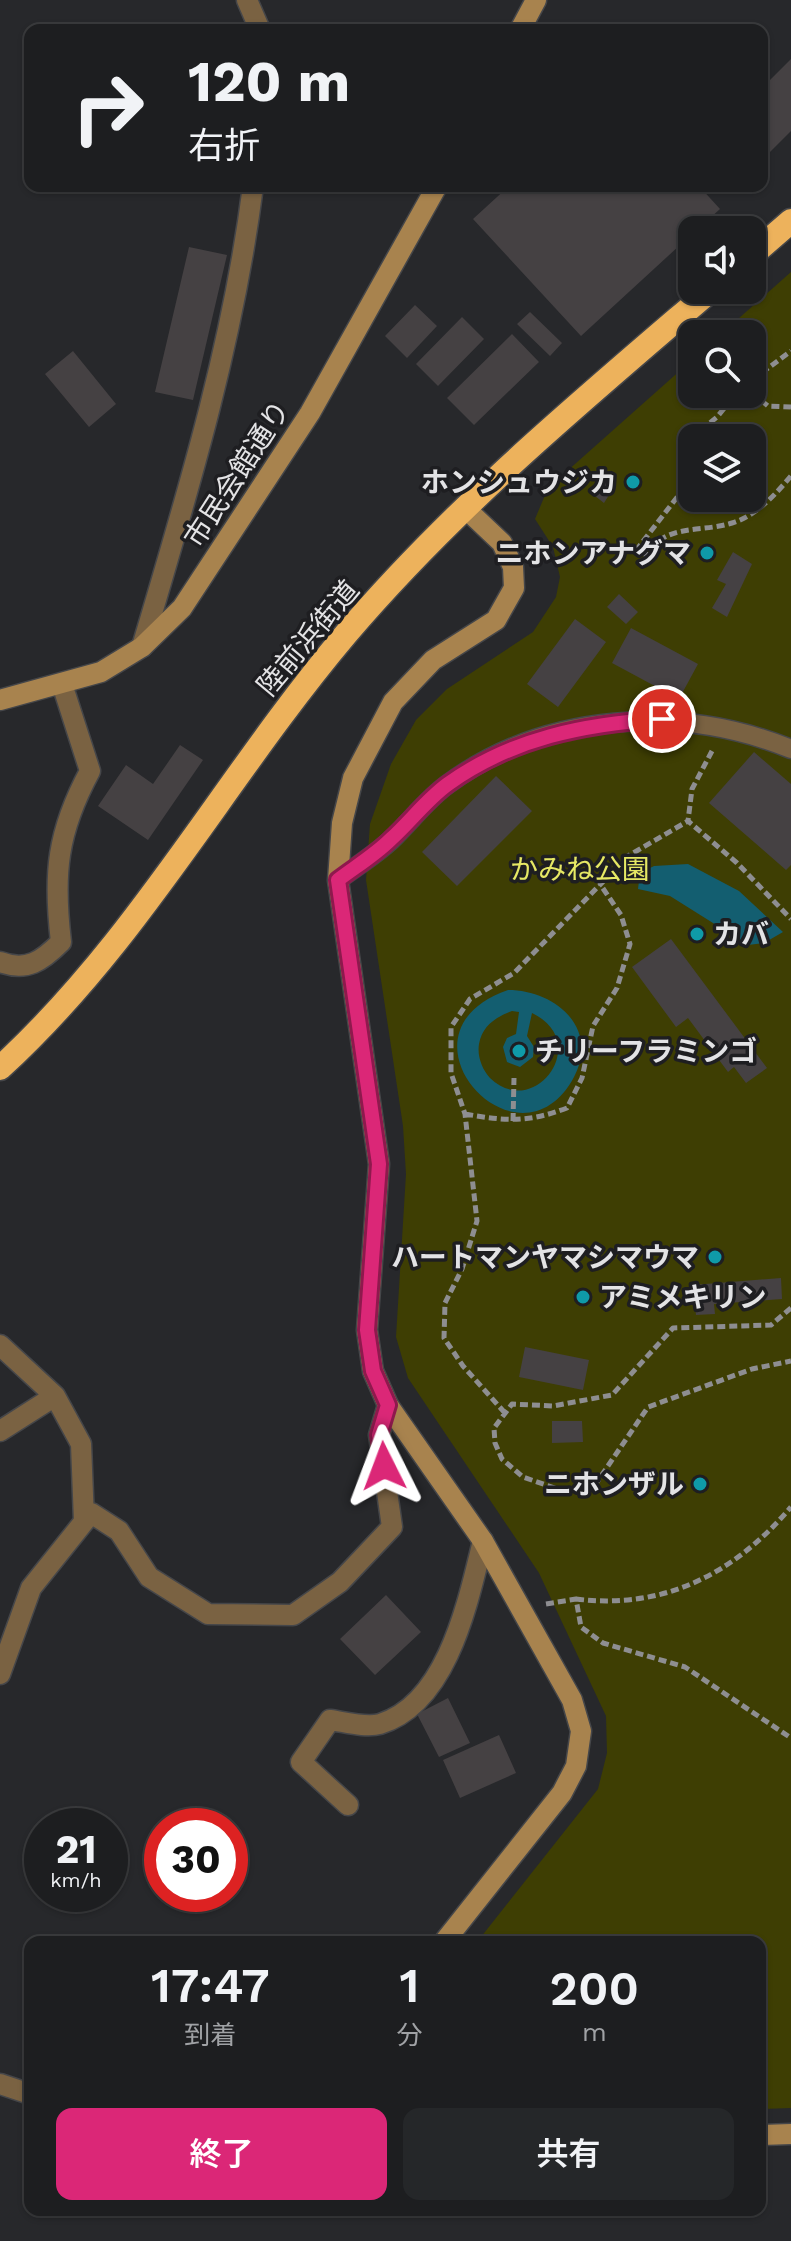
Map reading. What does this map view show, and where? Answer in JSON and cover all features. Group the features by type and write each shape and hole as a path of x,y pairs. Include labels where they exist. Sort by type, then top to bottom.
{"highway":[{"path":"766,243 791,221"},
{"name":"陸前浜街道","path":"0,1068 86,981 159,890 237,774 347,632 464,507 695,304"}],"street":[{"path":"247,0 257,24"},
{"path":"523,24 536,0"},
{"path":"142,647 199,454 238,293 252,192"},
{"name":"市民会館通り","path":"0,700 101,672 142,647 182,608 310,413 434,192"},
{"path":"449,1936 562,1793 576,1766 581,1731 572,1700 483,1541 388,1405 373,1371 367,1330 379,1164 338,880 342,823 353,778 386,713 410,681 433,660 496,620 514,588 513,567 502,543 464,507"},
{"path":"0,962 13,967 40,963 61,942 56,883 58,849 68,814 90,771 62,684"},
{"path":"0,1345 55,1396 81,1444 84,1521"},
{"path":"0,1431 55,1396"},
{"path":"0,1674 31,1588 91,1513 119,1531 149,1577 208,1614 293,1615 340,1582 392,1527 379,1435 388,1405"},
{"path":"348,1805 301,1762 330,1720 376,1725 403,1714 450,1656 483,1541"},
{"path":"0,2084 24,2092"},
{"path":"766,2135 791,2134"}],"lane":[{"path":"338,880 388,843 445,786 476,766 542,736 606,722 662,719 724,729 791,749"}],"path":[{"path":"766,370 791,351"},
{"path":"766,404 791,407"},
{"path":"708,424 724,408"},
{"path":"766,504 791,476"},
{"path":"678,496 637,549 646,555 653,543 686,528 732,523 752,512"},
{"path":"688,821 692,789 724,729"},
{"path":"505,1413 463,1366 444,1338 445,1303 462,1269 477,1221 465,1114 451,1073 451,1027 470,999 514,973 628,856 688,821"},
{"path":"688,821 737,863 791,919"},
{"path":"465,1114 513,1121 538,1119 567,1108 582,1078 593,1026 617,988 630,944 621,915 600,884"},
{"path":"513,1121 514,1078"},
{"path":"791,1308 771,1325 673,1328 612,1395 553,1406 512,1404 494,1428 495,1443 502,1459 523,1477 563,1491 595,1485 648,1407 752,1369 791,1361"},
{"path":"524,1612 556,1600 576,1599 612,1604 658,1596 711,1575 745,1555 791,1507"},
{"path":"576,1599 581,1627 603,1643 685,1667 791,1738"}],"green space":[{"name":"かみね公園","path":"791,272 791,2108 766,2109 766,1936 482,1936 598,1789 607,1753 606,1716 539,1573 408,1378 396,1337 406,1174 403,1126 366,880 370,824 391,764 416,720 447,689 533,632 556,597 560,577 553,547 535,519 548,488 678,372 678,408 766,408 766,320 737,320 755,304 766,304 766,294"}],"water":[{"path":"688,864 739,891 783,932 764,943 748,945 670,896 638,889 640,873 654,866"},
{"path":"508,990 541,997 556,1004 568,1015 577,1028 581,1059 574,1077 550,1105 523,1113 496,1106 474,1088 460,1064 458,1036 473,1010","holes":["512,1011 519,1012 516,1034 507,1038 503,1047 507,1062 520,1067 533,1057 534,1047 527,1036 532,1013 550,1026 557,1041 557,1058 550,1072 539,1084 524,1090 507,1089 490,1078 482,1066 479,1053 483,1032 491,1023"]}],"building":[{"path":"791,59 791,131 768,154 768,82"},
{"path":"502,192 704,192 720,209 712,216 678,216 678,247 581,336 473,219"},
{"path":"189,247 227,255 193,400 155,392"},
{"path":"415,305 437,326 407,358 385,336"},
{"path":"530,312 562,343 550,356 517,324"},
{"path":"462,317 484,339 438,386 416,364"},
{"path":"512,334 539,362 474,425 447,398"},
{"path":"73,351 116,404 89,427 45,374"},
{"path":"607,478 616,484 604,503 595,496"},
{"path":"733,552 752,564 727,617 712,608 726,584 717,580"},
{"path":"619,594 638,612 626,624 607,607"},
{"path":"575,619 606,642 558,707 527,684"},
{"path":"631,628 698,664 679,699 612,663"},
{"path":"180,745 203,760 148,840 98,806 126,765 153,784"},
{"path":"754,752 791,784 791,865 786,870 709,803"},
{"path":"496,776 532,811 457,886 422,852"},
{"path":"671,939 767,1068 746,1083 734,1067 728,1072 688,1018 676,1027 632,967"},
{"path":"781,1278 782,1299 714,1304 715,1314 696,1315 693,1285"},
{"path":"525,1347 589,1360 583,1390 519,1377"},
{"path":"552,1421 582,1421 583,1442 552,1443"},
{"path":"386,1595 421,1632 375,1675 340,1639"},
{"path":"448,1698 470,1743 439,1757 417,1714"},
{"path":"499,1735 516,1773 460,1798 443,1760"}],"place":[{"name":"ホンシュウジカ","path":"633,482"},
{"name":"ニホンアナグマ","path":"707,553"},
{"name":"カバ","path":"697,934"},
{"name":"チリーフラミンゴ","path":"519,1051"},
{"name":"ハートマンヤマシマウマ","path":"715,1257"},
{"name":"アミメキリン","path":"583,1297"},
{"name":"ニホンザル","path":"700,1484"}],"route":[{"path":"384,1466 379,1435 388,1405 373,1371 367,1330 379,1164 338,880 388,843 445,786 476,766 542,736 606,722 662,719"}]}
